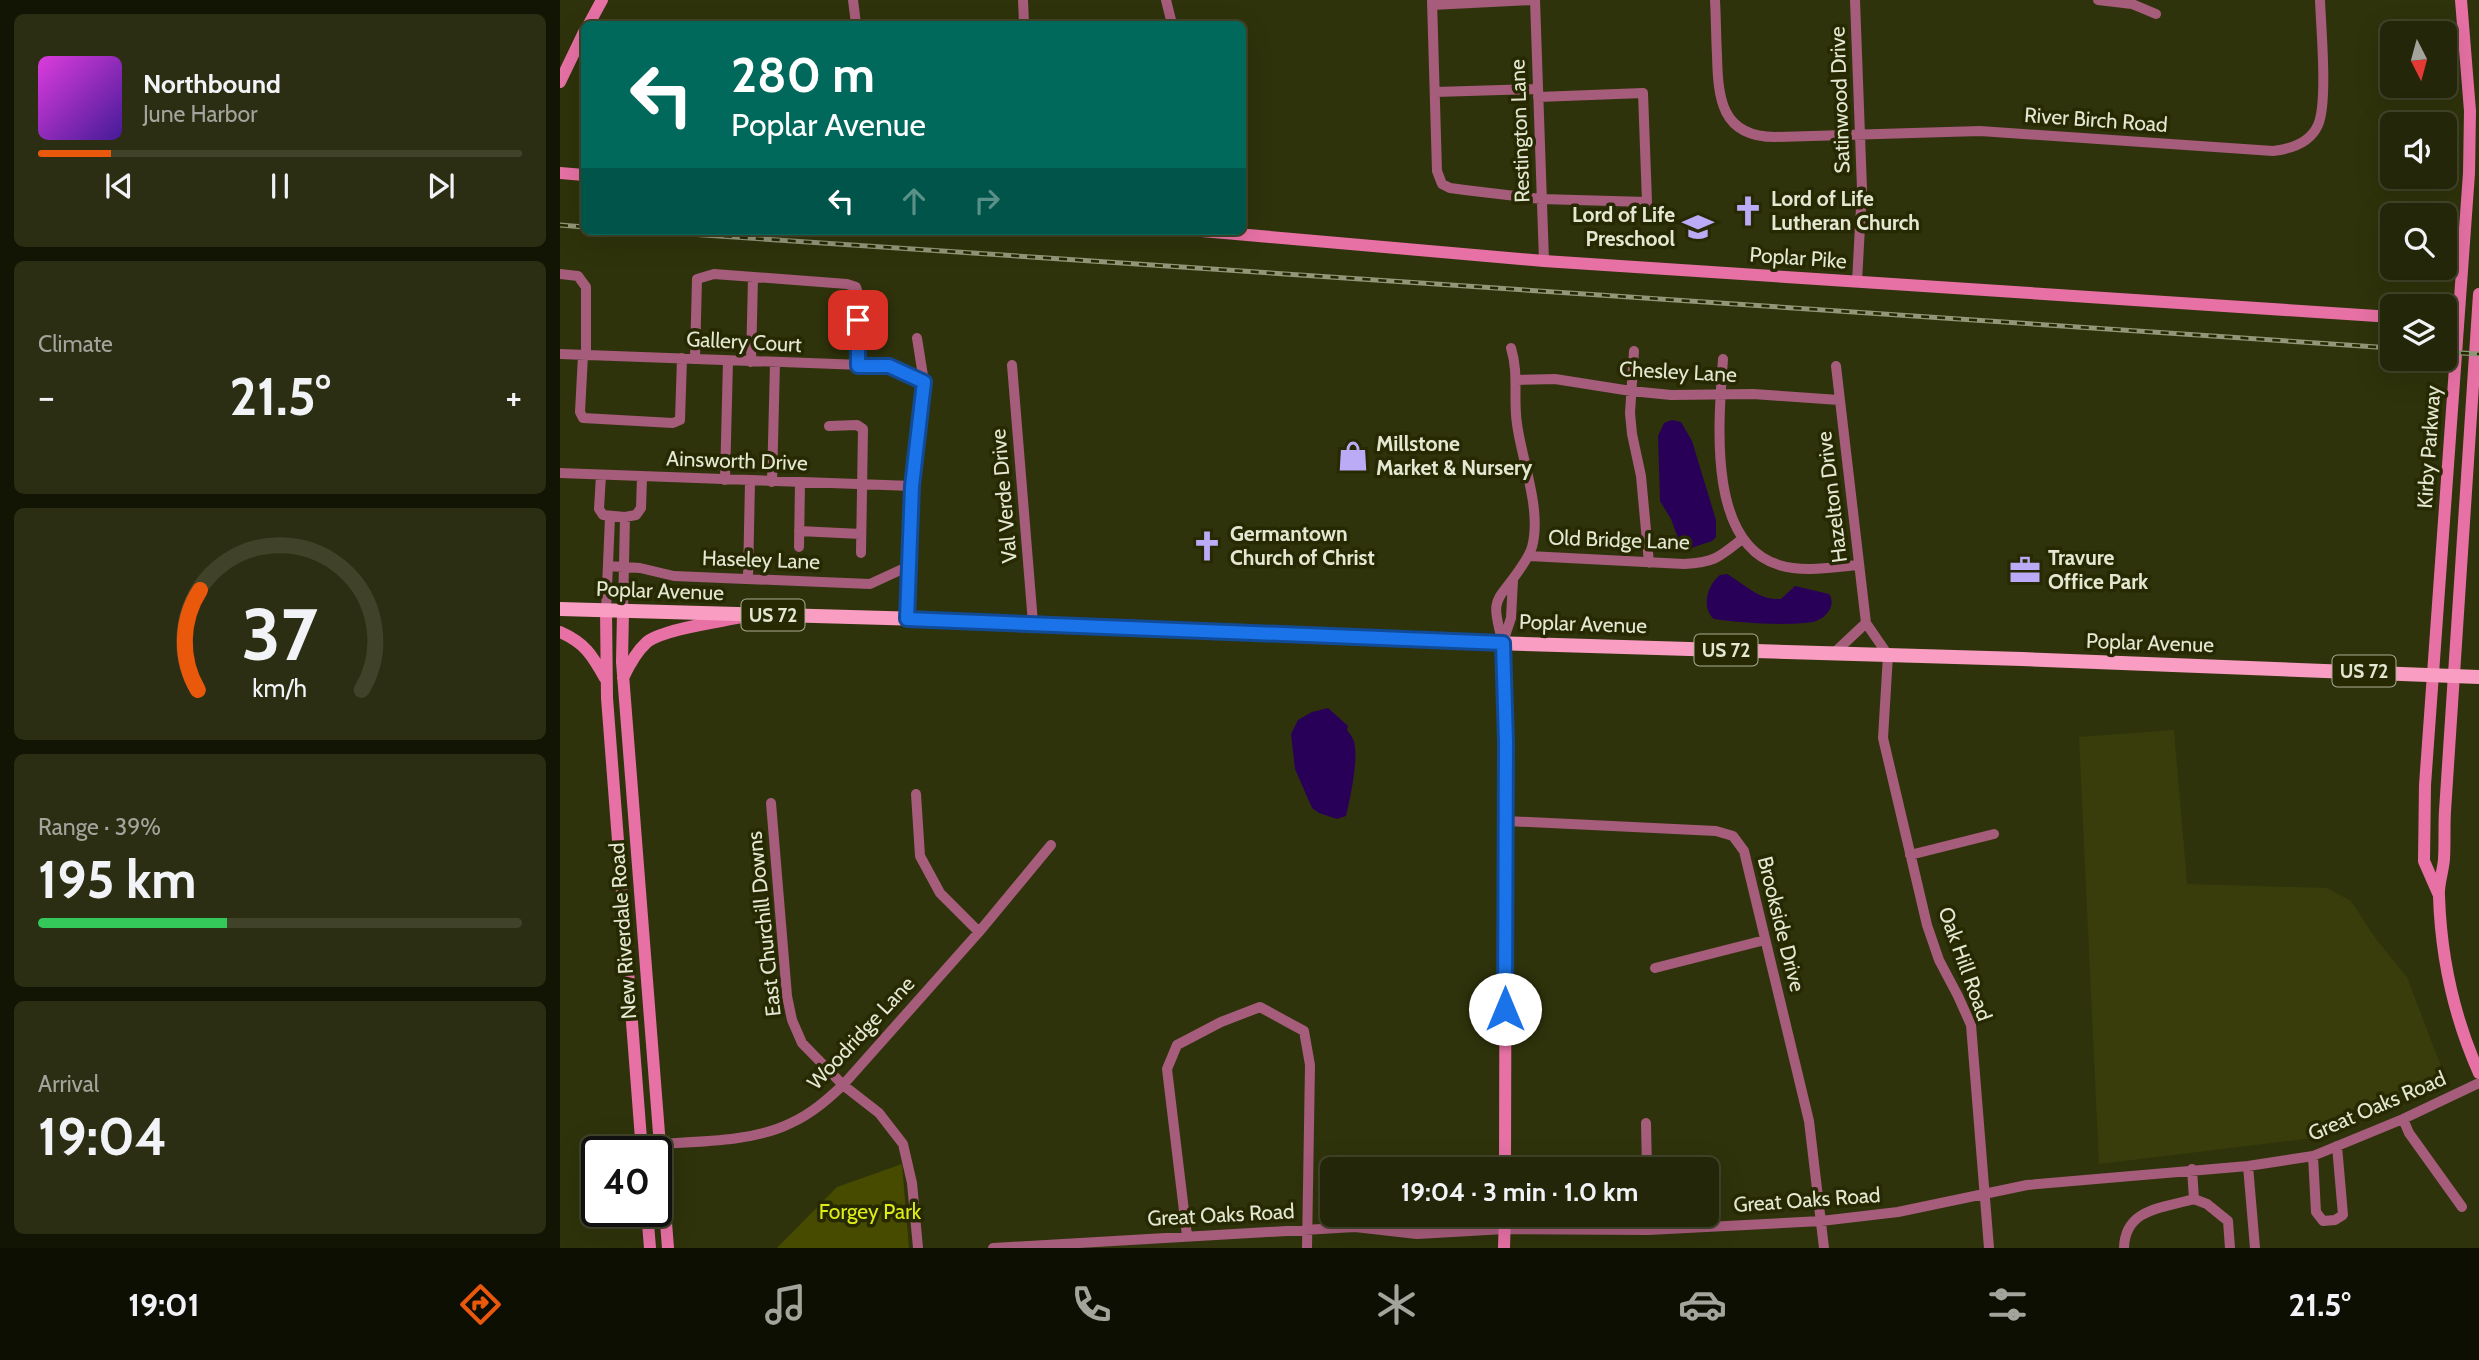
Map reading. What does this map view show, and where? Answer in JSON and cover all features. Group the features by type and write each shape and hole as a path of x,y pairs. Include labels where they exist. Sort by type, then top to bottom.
{"main road":[{"path":"591,21 602,0"},
{"name":"Kirby Parkway","path":"2454,294 2469,173 2470,111 2461,0"},
{"path":"560,82 564,60 581,36"},
{"path":"560,173 581,175"},
{"name":"Poplar Pike","path":"1246,235 1545,261 2380,316"},
{"name":"Kirby Parkway","path":"2479,294 2444,861 2438,893 2450,987 2460,1025 2479,1073"},
{"path":"2457,321 2478,322"},
{"name":"Kirby Parkway","path":"2438,893 2424,861 2423,844 2448,371"},
{"name":"Poplar Avenue","path":"560,609 1033,623 1503,643 2479,677"},
{"name":"New Riverdale Road","path":"606,611 606,679 641,1136"},
{"name":"New Riverdale Road","path":"623,612 623,679 658,1136"},
{"path":"623,679 631,661 644,645 657,636 753,615"},
{"path":"560,632 576,639 591,654 606,679"},
{"path":"1503,643 1506,821 1505,1157"},
{"path":"648,1227 650,1248"},
{"name":"New Riverdale Road","path":"666,1227 668,1248"},
{"path":"1504,1248 1505,1229"}],"street":[{"path":"853,0 856,21"},
{"path":"1023,0 1024,21"},
{"path":"1166,0 1171,21"},
{"path":"1435,92 1643,93 1647,202 1541,199 1450,188 1439,178 1435,92 1432,2 1533,0"},
{"name":"Restington Lane","path":"1533,0 1545,261"},
{"name":"River Birch Road","path":"1715,0 1720,98 1725,111 1738,126 1752,135 1767,137 1980,131 2264,151 2295,147 2312,134 2320,118 2320,0"},
{"name":"Satinwood Drive","path":"1855,0 1862,215 1857,282"},
{"path":"2098,0 2133,4 2156,14"},
{"path":"560,274 578,276 586,287 580,412 583,418 673,423 680,420 682,358"},
{"path":"695,359 697,279 707,274 847,284 856,287 859,297 858,366"},
{"path":"751,362 753,278"},
{"path":"907,619 912,486 924,382 917,338"},
{"path":"1503,643 1496,618 1497,596 1514,579 1533,546 1531,486 1517,423 1516,363 1511,348"},
{"path":"1634,351 1632,434 1641,476 1649,562"},
{"name":"Gallery Court","path":"560,354 889,366 924,382"},
{"path":"1723,359 1720,395 1721,463 1731,517 1742,539 1755,552 1780,566 1800,568 1859,565"},
{"path":"725,480 729,361"},
{"path":"772,482 775,363"},
{"name":"Val Verde Drive","path":"1012,365 1033,623"},
{"name":"Hazelton Drive","path":"1836,366 1866,623 1888,655"},
{"name":"Chesley Lane","path":"1516,380 1555,379 1671,395 1753,394 1839,400"},
{"path":"829,426 857,425 863,429 861,553"},
{"name":"Ainsworth Drive","path":"560,474 912,486"},
{"path":"601,475 599,509 603,515 610,517 636,515 641,508 642,477"},
{"path":"748,579 750,481"},
{"path":"799,547 800,483"},
{"path":"606,611 610,517"},
{"path":"623,612 625,517"},
{"path":"799,531 861,534"},
{"name":"Old Bridge Lane","path":"1529,556 1708,562 1742,539"},
{"name":"Haseley Lane","path":"608,566 640,568 674,576 870,584 909,566"},
{"path":"1503,643 1511,618 1514,579"},
{"path":"1834,653 1866,623"},
{"name":"Oak Hill Road","path":"1888,655 1883,738 1927,925 1939,960 1970,1026 1989,1248"},
{"path":"916,794 920,856 940,893 979,932"},
{"name":"East Churchill Downs","path":"771,803 787,996 792,1020 802,1043 843,1085 879,1113 903,1144 912,1183 918,1248"},
{"name":"Brookside Drive","path":"1506,821 1716,831 1733,836 1744,851 1810,1121 1824,1248"},
{"path":"1910,855 1994,834"},
{"name":"Woodridge Lane","path":"672,1142 765,1132 790,1124 819,1107 843,1085 979,932 1051,845"},
{"path":"1655,968 1765,940"},
{"path":"1187,1236 1167,1069 1177,1045 1220,1022 1260,1007 1301,1028 1306,1036 1310,1065 1307,1248"},
{"name":"Great Oaks Road","path":"993,1248 1355,1227 1417,1234 1505,1229 1648,1230 1821,1221 1898,1212 2027,1185 2248,1166 2313,1156 2403,1119 2479,1083"},
{"path":"2403,1119 2409,1133 2462,1207"},
{"path":"1646,1123 1647,1157"},
{"path":"2313,1156 2316,1212 2323,1221 2335,1220 2343,1215 2337,1146"},
{"path":"2248,1166 2255,1248"},
{"path":"2192,1169 2194,1199"},
{"path":"2124,1248 2127,1229 2137,1217 2194,1199 2214,1209 2228,1221 2230,1248"}],"shaded area":[{"path":"1672,420 1681,422 1692,441 1716,520 1716,537 1691,548 1678,538 1660,501 1658,436 1664,423"},
{"path":"1727,574 1752,591 1773,599 1781,599 1795,586 1829,594 1831,607 1822,618 1813,622 1764,624 1714,619 1708,609 1709,590 1715,579"},
{"path":"1328,708 1348,726 1347,730 1355,746 1354,777 1346,816 1337,819 1312,808 1295,769 1291,734 1298,720 1312,712"},
{"path":"2174,730 2187,884 2327,888 2351,901 2376,939 2407,977 2445,1077 2322,1137 2099,1164 2079,737"}],"green space":[{"name":"Forgey Park","path":"902,1164 909,1248 777,1248 837,1187"}],"railway":[{"path":"560,225 581,227"},
{"path":"704,235 2380,347"},
{"path":"2457,353 2479,354"}],"place":[{"name":"Lord of Life Lutheran Church","path":"1748,211"},
{"name":"Lord of Life Preschool","path":"1698,227"},
{"name":"Millstone Market & Nursery","path":"1353,456"},
{"name":"Germantown Church of Christ","path":"1207,546"},
{"name":"Travure Office Park","path":"2025,570"}],"route":[{"path":"858,320 858,366 889,366 924,382 912,486 907,619 1503,643 1506,742 1505,1009"}]}
